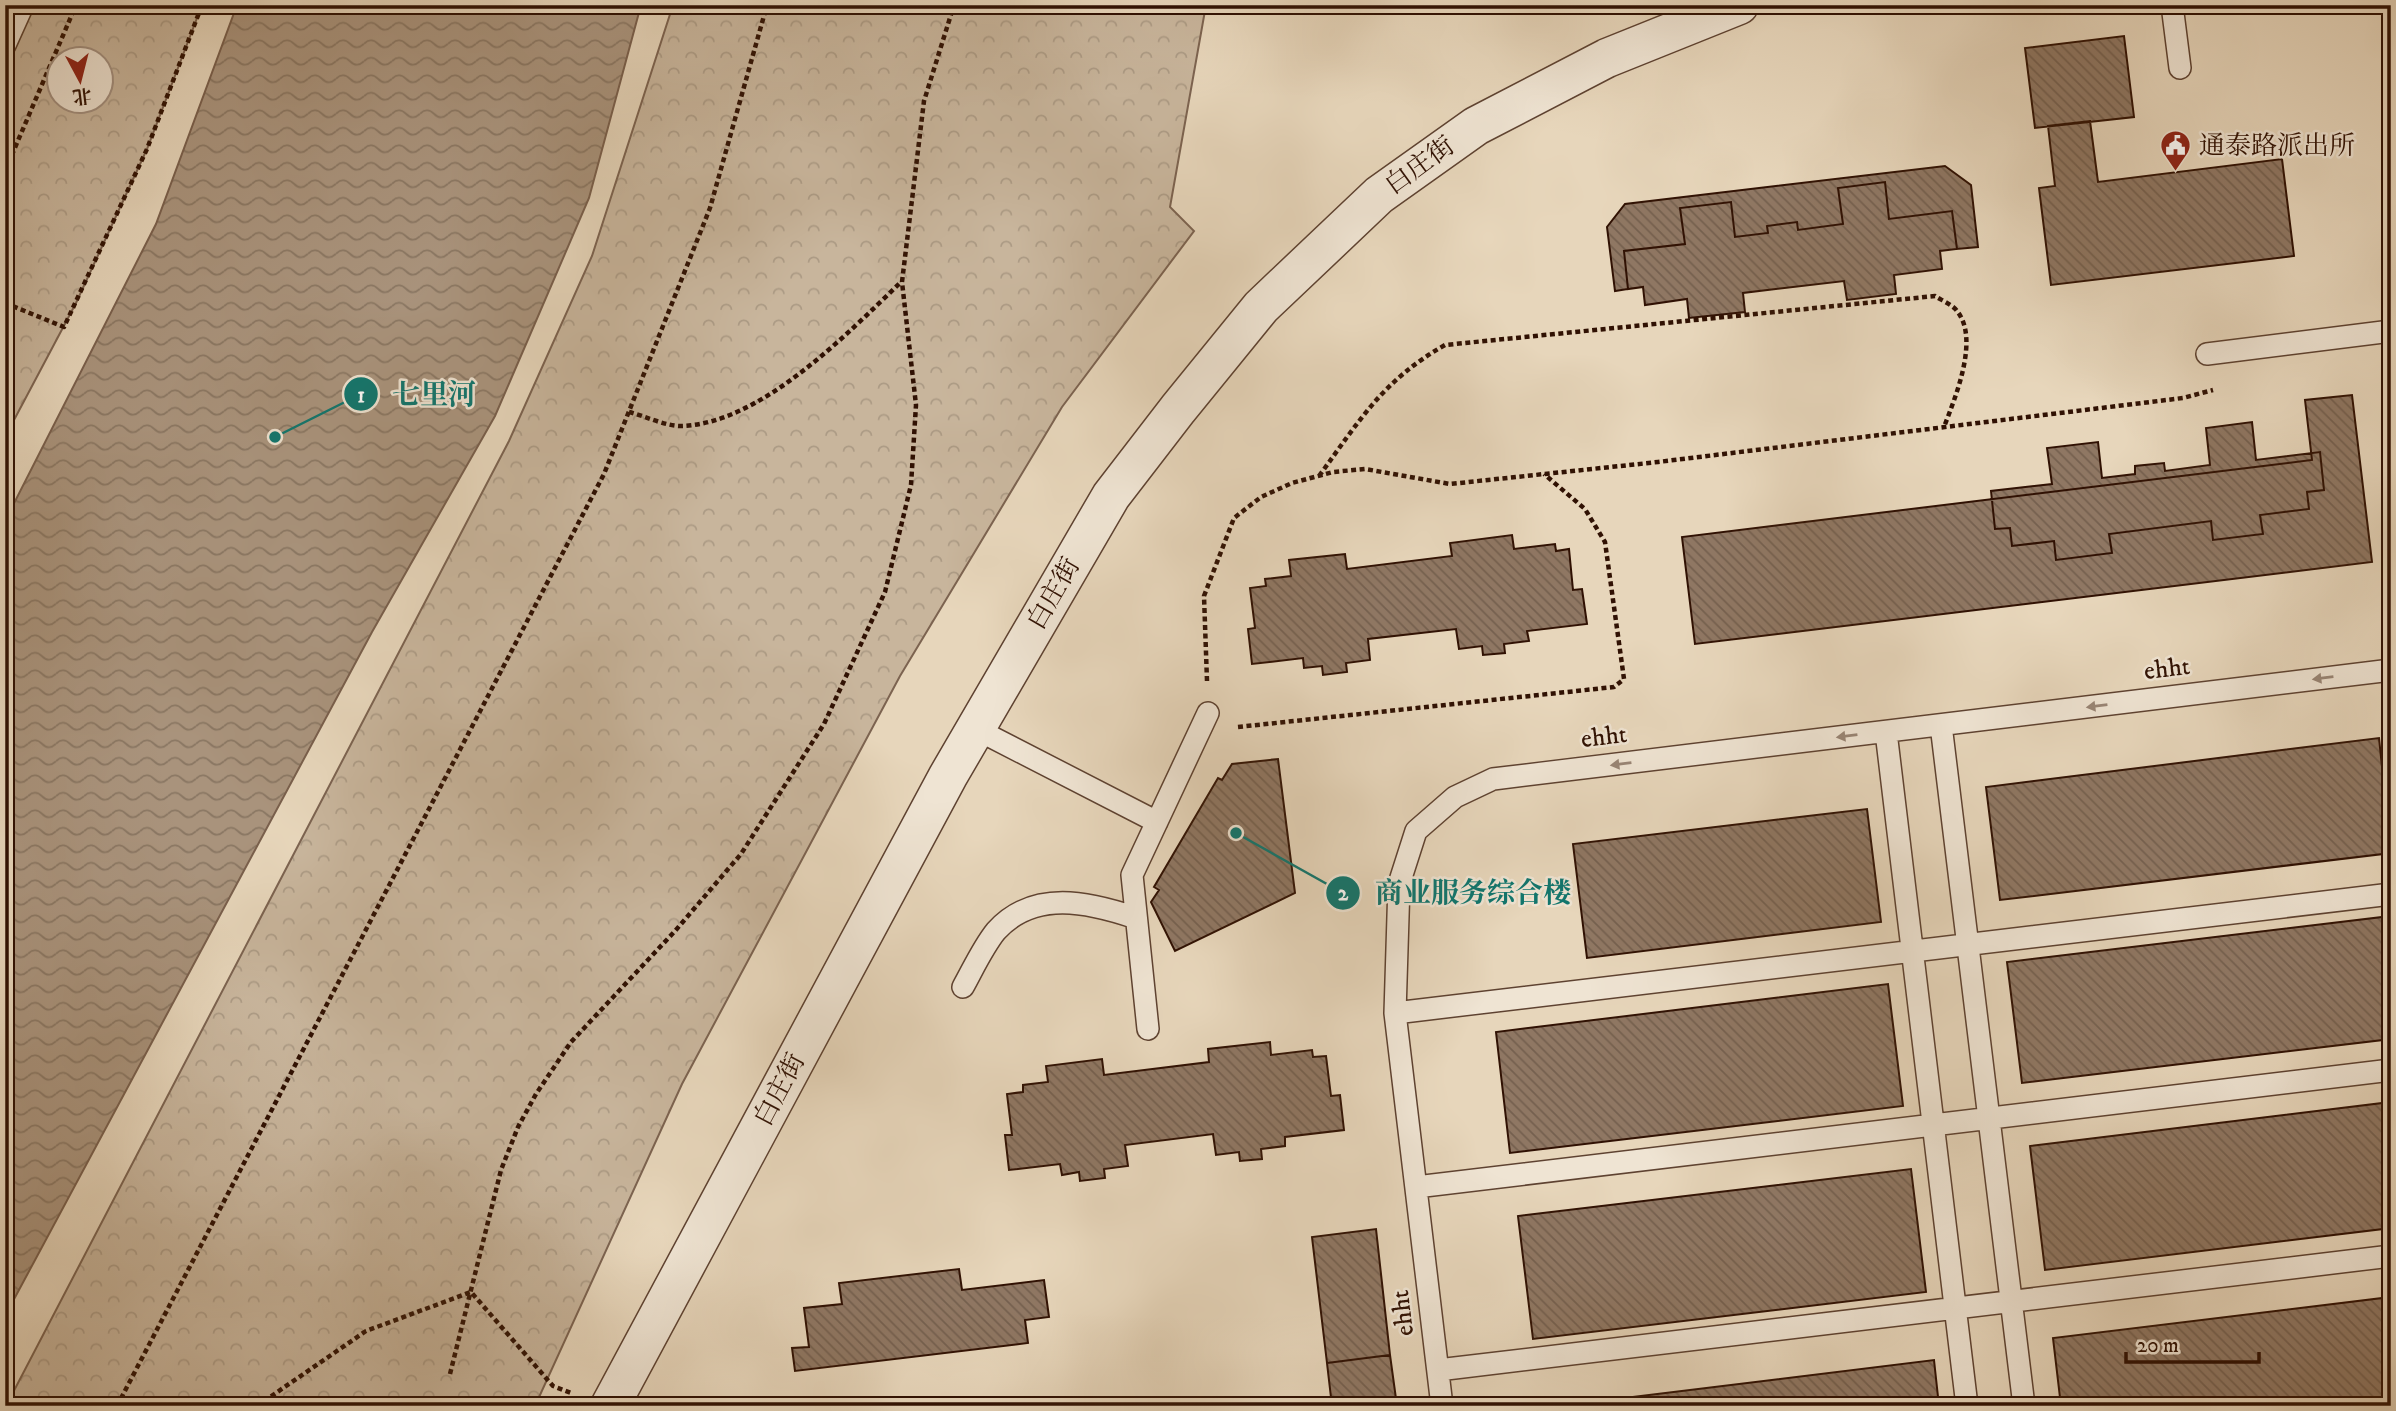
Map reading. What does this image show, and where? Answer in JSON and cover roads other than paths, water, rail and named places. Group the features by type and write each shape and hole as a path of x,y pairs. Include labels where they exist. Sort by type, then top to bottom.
{"street":[{"name":"白庄街","path":"593,1401 1111,496 1261,307 1379,195 1476,125 1607,58 1739,5"}],"lane":[{"path":"5,45 23,5"},
{"path":"2172,5 2180,68"},
{"path":"2207,354 2391,331"},
{"name":"ehht","path":"1442,1406 1395,1013 1399,884 1416,831 1455,797 1493,779 2391,670"},
{"path":"1148,1028 1132,875 1204,722"},
{"path":"1941,725 2024,1406"},
{"path":"976,729 1157,822"},
{"path":"1885,732 1967,1406"},
{"path":"1395,1013 2391,894"},
{"path":"963,987 995,933 1018,911 1062,902 1091,903 1136,918"},
{"path":"1416,1186 2391,1070"},
{"path":"1438,1370 2391,1256"}],"water":[{"path":"237,5 641,5 589,198 495,416 372,632 5,1316 5,521 156,224"}],"place":[{"name":"通泰路派出所","path":"2176,173"},
{"name":"七里河","path":"275,437"},
{"name":"商业服务综合楼","path":"1236,833"}]}
